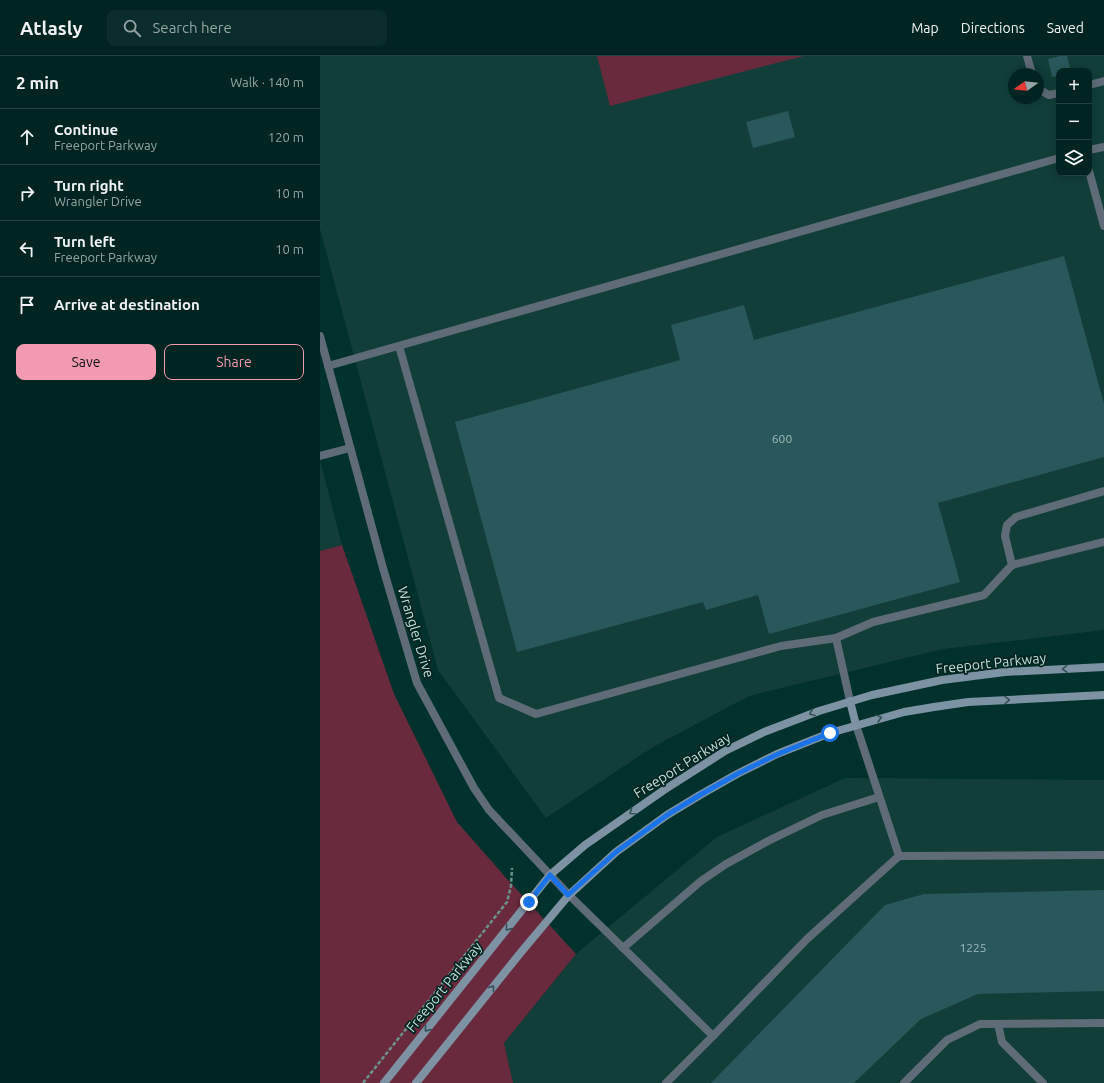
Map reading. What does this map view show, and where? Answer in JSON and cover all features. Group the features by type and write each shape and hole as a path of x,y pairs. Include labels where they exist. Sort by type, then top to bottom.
{"main road":[{"name":"Freeport Parkway","path":"384,1083 550,875 585,845 692,771 764,732 818,710 872,695 942,680 1005,672 1104,667"},
{"path":"416,1083 568,895 616,852 667,815 737,774 778,754 830,733 904,712 968,702 1104,695"},
{"path":"850,701 856,725"}],"street":[{"path":"1027,56 1030,68"},
{"path":"1092,84 1104,81"},
{"path":"1044,92 1049,95 1056,94"},
{"path":"1092,149 1104,147"},
{"path":"328,366 1056,159"},
{"path":"1090,176 1104,226"},
{"name":"Wrangler Drive","path":"320,336 381,560 417,683 478,793 489,810 568,895 713,1036"},
{"path":"399,346 499,698 536,714 781,646 836,638 873,622 984,595 1012,566 1104,542"},
{"path":"320,456 350,448"},
{"path":"1012,566 1005,536 1007,525 1016,517 1104,491"},
{"path":"836,638 850,701"},
{"path":"856,725 899,856"},
{"path":"623,948 701,881 726,864 768,841 822,815 880,797"},
{"path":"666,1083 807,940 899,856 1104,855"},
{"path":"904,1083 947,1040 980,1024 1104,1023"},
{"path":"998,1024 1002,1042 1043,1083"}],"path":[{"path":"363,1083 507,902 511,886 512,868"}],"shaded area":[{"path":"320,56 1104,56 1104,630 943,649 749,696 653,747 546,818 438,670 320,229"},
{"path":"597,56 804,56 610,106"},
{"path":"320,460 342,545 320,551"},
{"path":"342,545 394,694 457,822 576,954 504,1043 513,1083 320,1083 320,551"},
{"path":"845,778 1104,780 1104,1083 513,1083 504,1043 576,954 717,837"}],"building":[{"path":"1067,56 1070,68 1056,68 1056,76 1052,77 1048,59"},
{"path":"788,111 795,137 753,148 746,122"},
{"path":"1064,256 1104,404 1104,457 938,503 960,582 769,634 758,595 706,610 703,602 517,652 455,422 680,360 671,325 744,305 754,340"},
{"path":"1104,890 1104,991 978,994 921,1019 854,1083 711,1083 885,905 924,894"}],"route":[{"path":"529,902 550,875 568,895 616,852 667,815 737,774 778,754 830,733"}]}
